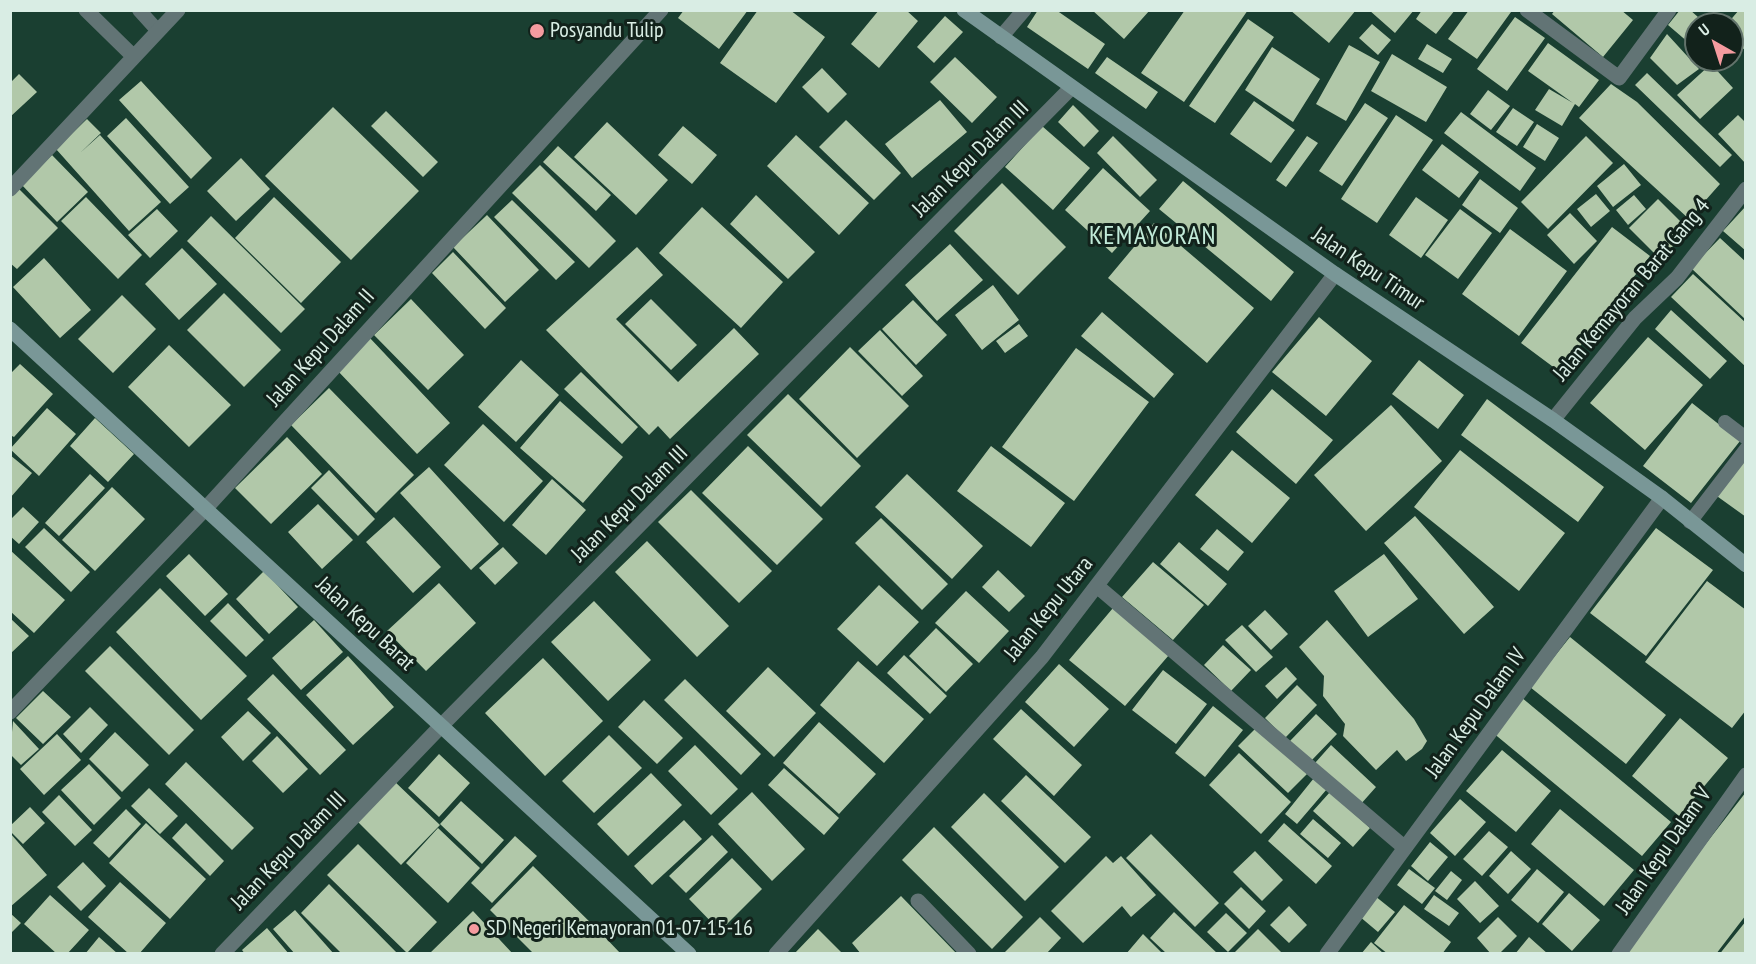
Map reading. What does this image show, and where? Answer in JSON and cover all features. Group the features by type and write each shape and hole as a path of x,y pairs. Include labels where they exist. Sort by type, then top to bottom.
{"street":[{"path":"86,10 135,57"},
{"path":"10,189 178,10"},
{"name":"Jalan Kepu Dalam II","path":"10,712 206,508 661,10"},
{"name":"Jalan Kepu Timur","path":"964,10 1335,274 1553,420 1662,498 1746,565"},
{"path":"1001,38 1024,10"},
{"path":"1527,10 1619,78 1669,10"},
{"name":"Jalan Kepu Dalam III","path":"222,954 442,725 1071,88"},
{"name":"Jalan Kemayoran Barat Gang 4","path":"1553,420 1635,318 1677,278 1746,189"},
{"name":"Jalan Kepu Utara","path":"776,954 1004,700 1097,586 1335,274"},
{"name":"Jalan Kepu Barat","path":"10,328 689,954"},
{"name":"Jalan Kepu Dalam IV","path":"1327,954 1662,498"},
{"path":"1097,586 1405,848"},
{"name":"Jalan Kepu Dalam V","path":"1619,954 1746,775"},
{"path":"918,902 969,954"}],"lane":[{"path":"139,10 158,31"},
{"path":"1725,422 1746,438"},
{"path":"1690,522 1746,449"}],"building":[{"path":"684,10 748,10 719,49 678,18"},
{"path":"758,10 790,10 825,37 776,103 720,63"},
{"path":"879,10 906,10 918,21 879,68 851,44"},
{"path":"1038,10 1056,10 1105,44 1088,69 1027,27"},
{"path":"1092,10 1150,10 1124,39"},
{"path":"1185,10 1248,10 1184,102 1141,73"},
{"path":"1290,10 1356,10 1329,43"},
{"path":"1369,10 1414,10 1395,33"},
{"path":"1422,10 1455,10 1436,34 1416,19"},
{"path":"1469,10 1511,12 1477,59 1448,39"},
{"path":"1555,10 1621,10 1633,20 1603,57 1552,14"},
{"path":"1680,10 1692,12 1684,12 1684,39 1668,25"},
{"path":"1746,10 1746,51 1744,49 1744,12 1737,12"},
{"path":"945,16 963,32 934,63 917,47"},
{"path":"1515,17 1545,38 1507,91 1477,69"},
{"path":"1248,19 1274,37 1215,123 1189,106"},
{"path":"1372,24 1391,40 1378,55 1359,38"},
{"path":"1667,34 1684,53 1684,72 1695,72 1677,85 1650,58"},
{"path":"1548,43 1599,80 1579,107 1575,104 1562,126 1535,110 1549,89 1573,103 1528,71"},
{"path":"1427,44 1452,59 1443,73 1418,59"},
{"path":"1349,45 1380,62 1346,121 1316,104"},
{"path":"1272,47 1320,79 1293,122 1245,90"},
{"path":"1392,54 1447,87 1426,122 1371,91"},
{"path":"955,57 997,97 972,123 930,82"},
{"path":"1107,57 1158,92 1146,109 1095,73"},
{"path":"822,68 847,94 828,113 802,87"},
{"path":"1702,72 1718,72 1733,88 1700,119 1677,95"},
{"path":"1647,73 1732,155 1720,167 1635,85"},
{"path":"19,74 37,92 10,117 10,83"},
{"path":"141,81 212,158 191,179 119,100"},
{"path":"1611,84 1637,102 1720,184 1689,219 1579,118"},
{"path":"1488,90 1510,106 1491,130 1470,114"},
{"path":"940,100 967,132 912,178 885,144"},
{"path":"1254,101 1295,130 1271,163 1230,134"},
{"path":"1365,103 1388,118 1342,186 1319,171"},
{"path":"1073,105 1099,131 1084,147 1058,122"},
{"path":"333,107 419,191 351,260 265,176"},
{"path":"1513,108 1534,122 1517,146 1496,132"},
{"path":"386,111 438,162 423,177 371,126"},
{"path":"1461,112 1536,168 1520,191 1444,133"},
{"path":"1396,115 1433,140 1377,223 1341,199"},
{"path":"1738,115 1746,123 1746,164 1718,134"},
{"path":"126,118 189,187 170,204 107,136"},
{"path":"87,119 101,133 80,153 100,135 161,202 129,231 56,149"},
{"path":"846,120 901,173 874,200 819,147"},
{"path":"607,122 668,180 636,215 574,157"},
{"path":"1537,124 1559,138 1545,161 1523,147"},
{"path":"683,126 717,155 692,184 658,155"},
{"path":"1042,126 1090,168 1053,210 1005,167"},
{"path":"796,135 869,203 839,235 767,166"},
{"path":"1113,136 1157,180 1140,197 1097,153"},
{"path":"1307,136 1318,143 1286,187 1276,180"},
{"path":"1586,136 1613,163 1548,229 1521,202"},
{"path":"1442,144 1479,172 1459,198 1422,170"},
{"path":"558,146 611,195 596,211 543,162"},
{"path":"52,155 88,192 57,222 21,184"},
{"path":"241,158 270,189 236,221 207,191"},
{"path":"1624,164 1641,185 1613,207 1597,186"},
{"path":"540,165 616,241 589,268 512,193"},
{"path":"1103,168 1150,211 1112,253 1065,210"},
{"path":"1480,179 1518,208 1500,233 1462,205"},
{"path":"1183,181 1294,272 1271,301 1159,209"},
{"path":"1002,183 1066,247 1018,295 954,231"},
{"path":"17,187 58,228 17,269 10,263 10,194"},
{"path":"1596,194 1610,211 1591,227 1577,209"},
{"path":"756,195 815,252 788,279 730,224"},
{"path":"1634,195 1646,209 1628,225 1616,210"},
{"path":"86,197 142,255 118,279 61,221"},
{"path":"274,197 341,262 301,303 235,238"},
{"path":"1416,197 1448,220 1421,258 1389,235"},
{"path":"1658,199 1689,230 1660,259 1629,228"},
{"path":"512,200 575,262 556,280 494,217"},
{"path":"1746,206 1746,251 1723,231"},
{"path":"702,207 783,282 741,328 659,253"},
{"path":"157,209 178,231 150,258 128,235"},
{"path":"1460,209 1492,233 1458,279 1425,255"},
{"path":"1570,213 1597,241 1574,264 1547,235"},
{"path":"487,215 539,270 505,302 453,247"},
{"path":"211,216 305,309 281,333 187,241"},
{"path":"1154,223 1254,308 1207,363 1108,278"},
{"path":"1612,227 1650,256 1560,372 1521,343"},
{"path":"1510,229 1567,271 1519,336 1462,294"},
{"path":"1720,238 1746,262 1746,320 1691,268"},
{"path":"950,244 983,280 937,321 905,285"},
{"path":"637,247 663,275 616,319 678,382 734,328 759,354 670,439 658,426 649,435 546,330"},
{"path":"182,248 217,284 179,320 145,284"},
{"path":"453,252 506,308 485,329 432,273"},
{"path":"44,258 91,310 60,338 13,287"},
{"path":"1693,274 1746,323 1746,367 1671,297"},
{"path":"993,285 1019,320 982,350 955,315"},
{"path":"224,293 281,350 244,387 187,330"},
{"path":"122,295 156,329 113,373 78,339"},
{"path":"411,299 464,355 428,390 374,335"},
{"path":"651,299 697,345 671,370 625,324"},
{"path":"913,300 947,335 916,365 882,329"},
{"path":"1671,310 1727,361 1710,379 1655,329"},
{"path":"1102,312 1174,374 1154,398 1081,336"},
{"path":"1319,317 1372,361 1326,416 1272,372"},
{"path":"1019,324 1028,336 1005,353 996,341"},
{"path":"880,330 923,376 902,396 858,351"},
{"path":"369,337 450,423 417,454 336,369"},
{"path":"1648,337 1703,385 1645,450 1590,403"},
{"path":"169,345 231,405 189,447 128,387"},
{"path":"850,347 909,406 857,458 799,399"},
{"path":"1076,348 1149,402 1074,501 1002,447"},
{"path":"521,360 559,395 516,442 478,407"},
{"path":"1419,360 1464,395 1438,429 1392,394"},
{"path":"20,364 53,394 14,437 10,435 10,374"},
{"path":"581,372 638,427 622,444 564,389"},
{"path":"329,388 414,475 376,513 291,425"},
{"path":"1272,389 1333,440 1296,484 1236,432"},
{"path":"788,394 861,466 821,507 747,435"},
{"path":"1487,399 1604,487 1578,522 1461,435"},
{"path":"560,401 623,457 583,503 520,448"},
{"path":"1692,403 1740,441 1691,503 1643,466"},
{"path":"1391,405 1442,461 1366,531 1314,475"},
{"path":"47,408 76,434 39,476 10,449"},
{"path":"95,418 134,454 108,482 70,446"},
{"path":"483,424 543,481 504,522 444,465"},
{"path":"287,437 322,474 271,524 235,488"},
{"path":"748,446 823,519 777,565 702,493"},
{"path":"991,446 1065,503 1031,547 957,491"},
{"path":"1232,450 1290,498 1252,543 1195,495"},
{"path":"1460,450 1565,533 1519,591 1414,507"},
{"path":"1746,452 1746,517 1714,494"},
{"path":"10,455 32,473 10,498"},
{"path":"429,467 499,544 471,570 400,493"},
{"path":"329,470 375,519 358,536 311,488"},
{"path":"90,474 105,488 59,536 45,523"},
{"path":"907,474 983,546 952,579 875,507"},
{"path":"552,479 586,510 546,555 512,525"},
{"path":"112,487 145,519 95,571 62,540"},
{"path":"691,490 772,571 739,603 658,522"},
{"path":"318,504 353,540 322,569 288,532"},
{"path":"23,507 39,522 19,544 10,536 10,520"},
{"path":"1415,516 1494,607 1464,634 1384,543"},
{"path":"394,517 441,567 413,593 366,542"},
{"path":"881,518 948,584 922,610 855,543"},
{"path":"44,528 90,572 71,592 25,547"},
{"path":"1656,528 1713,570 1646,656 1590,613"},
{"path":"1217,529 1244,552 1228,571 1200,549"},
{"path":"647,541 729,626 697,657 615,572"},
{"path":"1179,542 1227,584 1208,606 1160,564"},
{"path":"503,547 518,563 495,585 479,568"},
{"path":"10,550 65,600 34,633 10,611"},
{"path":"189,554 228,594 205,616 166,576"},
{"path":"1384,554 1418,599 1368,637 1334,591"},
{"path":"1153,562 1204,605 1173,640 1122,597"},
{"path":"998,570 1025,596 1009,612 982,587"},
{"path":"264,571 298,607 269,634 236,599"},
{"path":"1707,581 1746,610 1746,710 1732,728 1645,662"},
{"path":"439,583 476,623 426,671 387,631"},
{"path":"879,585 919,622 877,666 837,629"},
{"path":"160,588 247,676 201,720 116,632"},
{"path":"966,591 1009,631 979,663 935,623"},
{"path":"594,601 651,660 608,701 551,642"},
{"path":"228,603 264,640 246,657 210,621"},
{"path":"1113,608 1169,655 1125,706 1069,660"},
{"path":"1265,610 1288,634 1271,650 1248,626"},
{"path":"10,618 29,636 10,654"},
{"path":"314,620 343,652 301,690 272,658"},
{"path":"1327,620 1414,719 1427,741 1422,749 1406,761 1397,750 1376,770 1343,736 1345,724 1323,696 1324,676 1299,647"},
{"path":"1242,625 1273,657 1256,672 1225,640"},
{"path":"936,628 973,664 946,692 909,656"},
{"path":"1570,637 1666,715 1626,764 1530,687"},
{"path":"1223,645 1251,670 1231,691 1204,665"},
{"path":"110,646 194,730 169,755 85,671"},
{"path":"904,655 947,696 930,714 887,673"},
{"path":"348,656 394,707 353,745 306,695"},
{"path":"543,658 603,721 545,776 485,713"},
{"path":"858,661 924,719 884,763 820,705"},
{"path":"1059,664 1109,709 1074,747 1025,702"},
{"path":"768,667 816,713 774,757 726,711"},
{"path":"1286,667 1297,679 1277,699 1265,686"},
{"path":"1163,670 1207,704 1176,744 1132,710"},
{"path":"273,674 346,750 320,775 247,699"},
{"path":"685,679 761,754 741,775 664,700"},
{"path":"1297,685 1317,705 1285,738 1265,718"},
{"path":"43,691 71,717 43,744 16,718"},
{"path":"1521,697 1671,822 1642,856 1492,732"},
{"path":"644,700 683,738 657,764 618,727"},
{"path":"1213,706 1243,730 1205,777 1175,753"},
{"path":"90,707 108,725 81,753 63,734"},
{"path":"1021,709 1082,765 1054,796 993,739"},
{"path":"248,711 271,733 243,761 221,737"},
{"path":"1316,714 1337,734 1311,761 1290,741"},
{"path":"1680,718 1728,758 1679,816 1632,776"},
{"path":"13,721 39,749 21,765 10,754"},
{"path":"819,722 876,774 839,814 783,763"},
{"path":"1257,727 1307,774 1288,793 1238,746"},
{"path":"115,732 149,765 122,792 89,759"},
{"path":"57,734 81,760 44,795 20,769"},
{"path":"609,735 642,768 594,813 562,781"},
{"path":"277,736 308,769 283,793 252,761"},
{"path":"695,745 738,789 711,815 668,771"},
{"path":"1331,745 1376,787 1360,805 1315,763"},
{"path":"1502,750 1551,791 1516,832 1466,791"},
{"path":"1239,753 1291,802 1261,834 1209,785"},
{"path":"439,754 470,783 439,817 408,788"},
{"path":"186,762 254,828 232,850 165,784"},
{"path":"89,764 121,798 94,825 61,790"},
{"path":"784,768 839,818 824,835 768,785"},
{"path":"651,773 682,805 628,856 597,824"},
{"path":"1026,775 1091,837 1065,863 1001,801"},
{"path":"1314,778 1327,789 1297,824 1285,814"},
{"path":"392,779 440,825 401,865 354,818"},
{"path":"149,788 178,816 160,834 131,806"},
{"path":"752,792 805,849 772,881 718,824"},
{"path":"1330,792 1370,828 1353,847 1313,811"},
{"path":"1746,792 1746,915 1716,954 1620,954"},
{"path":"984,793 1059,867 1025,901 951,827"},
{"path":"59,795 92,830 75,846 42,812"},
{"path":"1460,799 1486,822 1455,856 1430,833"},
{"path":"461,801 504,840 482,864 440,824"},
{"path":"30,807 45,823 23,844 10,831 10,826"},
{"path":"126,809 141,824 109,858 93,843"},
{"path":"1560,809 1634,870 1604,906 1531,844"},
{"path":"1313,819 1341,843 1328,858 1300,834"},
{"path":"684,820 702,839 652,885 634,866"},
{"path":"146,823 206,879 170,919 109,863"},
{"path":"186,823 224,861 210,876 172,838"},
{"path":"1284,823 1332,866 1316,884 1268,841"},
{"path":"934,827 1023,917 992,949 902,860"},
{"path":"438,828 480,868 448,903 406,863"},
{"path":"1489,831 1508,847 1482,876 1463,859"},
{"path":"10,833 47,875 10,907"},
{"path":"1151,834 1219,903 1195,927 1126,858"},
{"path":"712,835 728,852 686,893 669,876"},
{"path":"515,836 537,856 492,903 471,883"},
{"path":"1430,842 1448,857 1428,881 1411,866"},
{"path":"358,844 437,922 407,953 327,875"},
{"path":"1255,851 1283,880 1262,901 1233,872"},
{"path":"1511,851 1531,869 1508,894 1489,876"},
{"path":"1106,856 1113,863 1121,856 1156,895 1131,917 1122,906 1083,943 1051,911"},
{"path":"732,858 762,889 720,931 689,899"},
{"path":"83,862 106,886 81,911 57,887"},
{"path":"533,866 621,954 534,954 490,910"},
{"path":"1409,869 1435,888 1422,904 1397,885"},
{"path":"1537,869 1564,892 1538,923 1511,900"},
{"path":"1451,871 1462,880 1447,900 1435,891"},
{"path":"1475,881 1499,906 1480,923 1457,899"},
{"path":"120,882 166,923 139,954 129,954 88,917"},
{"path":"329,884 398,954 342,954 301,913"},
{"path":"1241,887 1266,911 1249,929 1224,904"},
{"path":"1569,893 1600,920 1572,951 1542,924"},
{"path":"50,895 89,930 67,954 57,954 24,924"},
{"path":"1434,895 1459,913 1449,926 1424,909"},
{"path":"901,896 957,954 861,954 852,943"},
{"path":"1375,896 1395,912 1378,932 1359,916"},
{"path":"1404,905 1451,942 1442,954 1388,954 1374,943"},
{"path":"1289,906 1307,925 1289,943 1270,925"},
{"path":"295,910 334,954 295,954 273,929"},
{"name":"SD Negeri Kemayoran 01-07-15-16","path":"473,911 513,954 429,954"},
{"path":"1174,912 1218,954 1167,954 1150,938"},
{"path":"10,913 21,923 10,934"},
{"path":"1226,913 1247,933 1228,952 1207,932"},
{"path":"1040,917 1061,938 1046,954 1003,954"},
{"path":"1498,917 1517,936 1499,954 1491,954 1477,938"},
{"path":"1746,921 1746,954 1720,954 1722,951"},
{"path":"267,928 289,954 245,954 242,950"},
{"path":"818,929 843,954 794,954"},
{"path":"1258,929 1281,952 1279,954 1233,954"},
{"path":"1143,934 1163,954 1126,954"},
{"path":"99,937 118,954 85,954"},
{"path":"1529,937 1548,954 1515,954"},
{"path":"1371,942 1384,954 1361,954"}],"place":[{"name":"Posyandu Tulip","path":"537,31"},
{"name":"SD Negeri Kemayoran 01-07-15-16","path":"474,929"}],"district":[{"name":"KEMAYORAN","path":"1153,237"}]}
